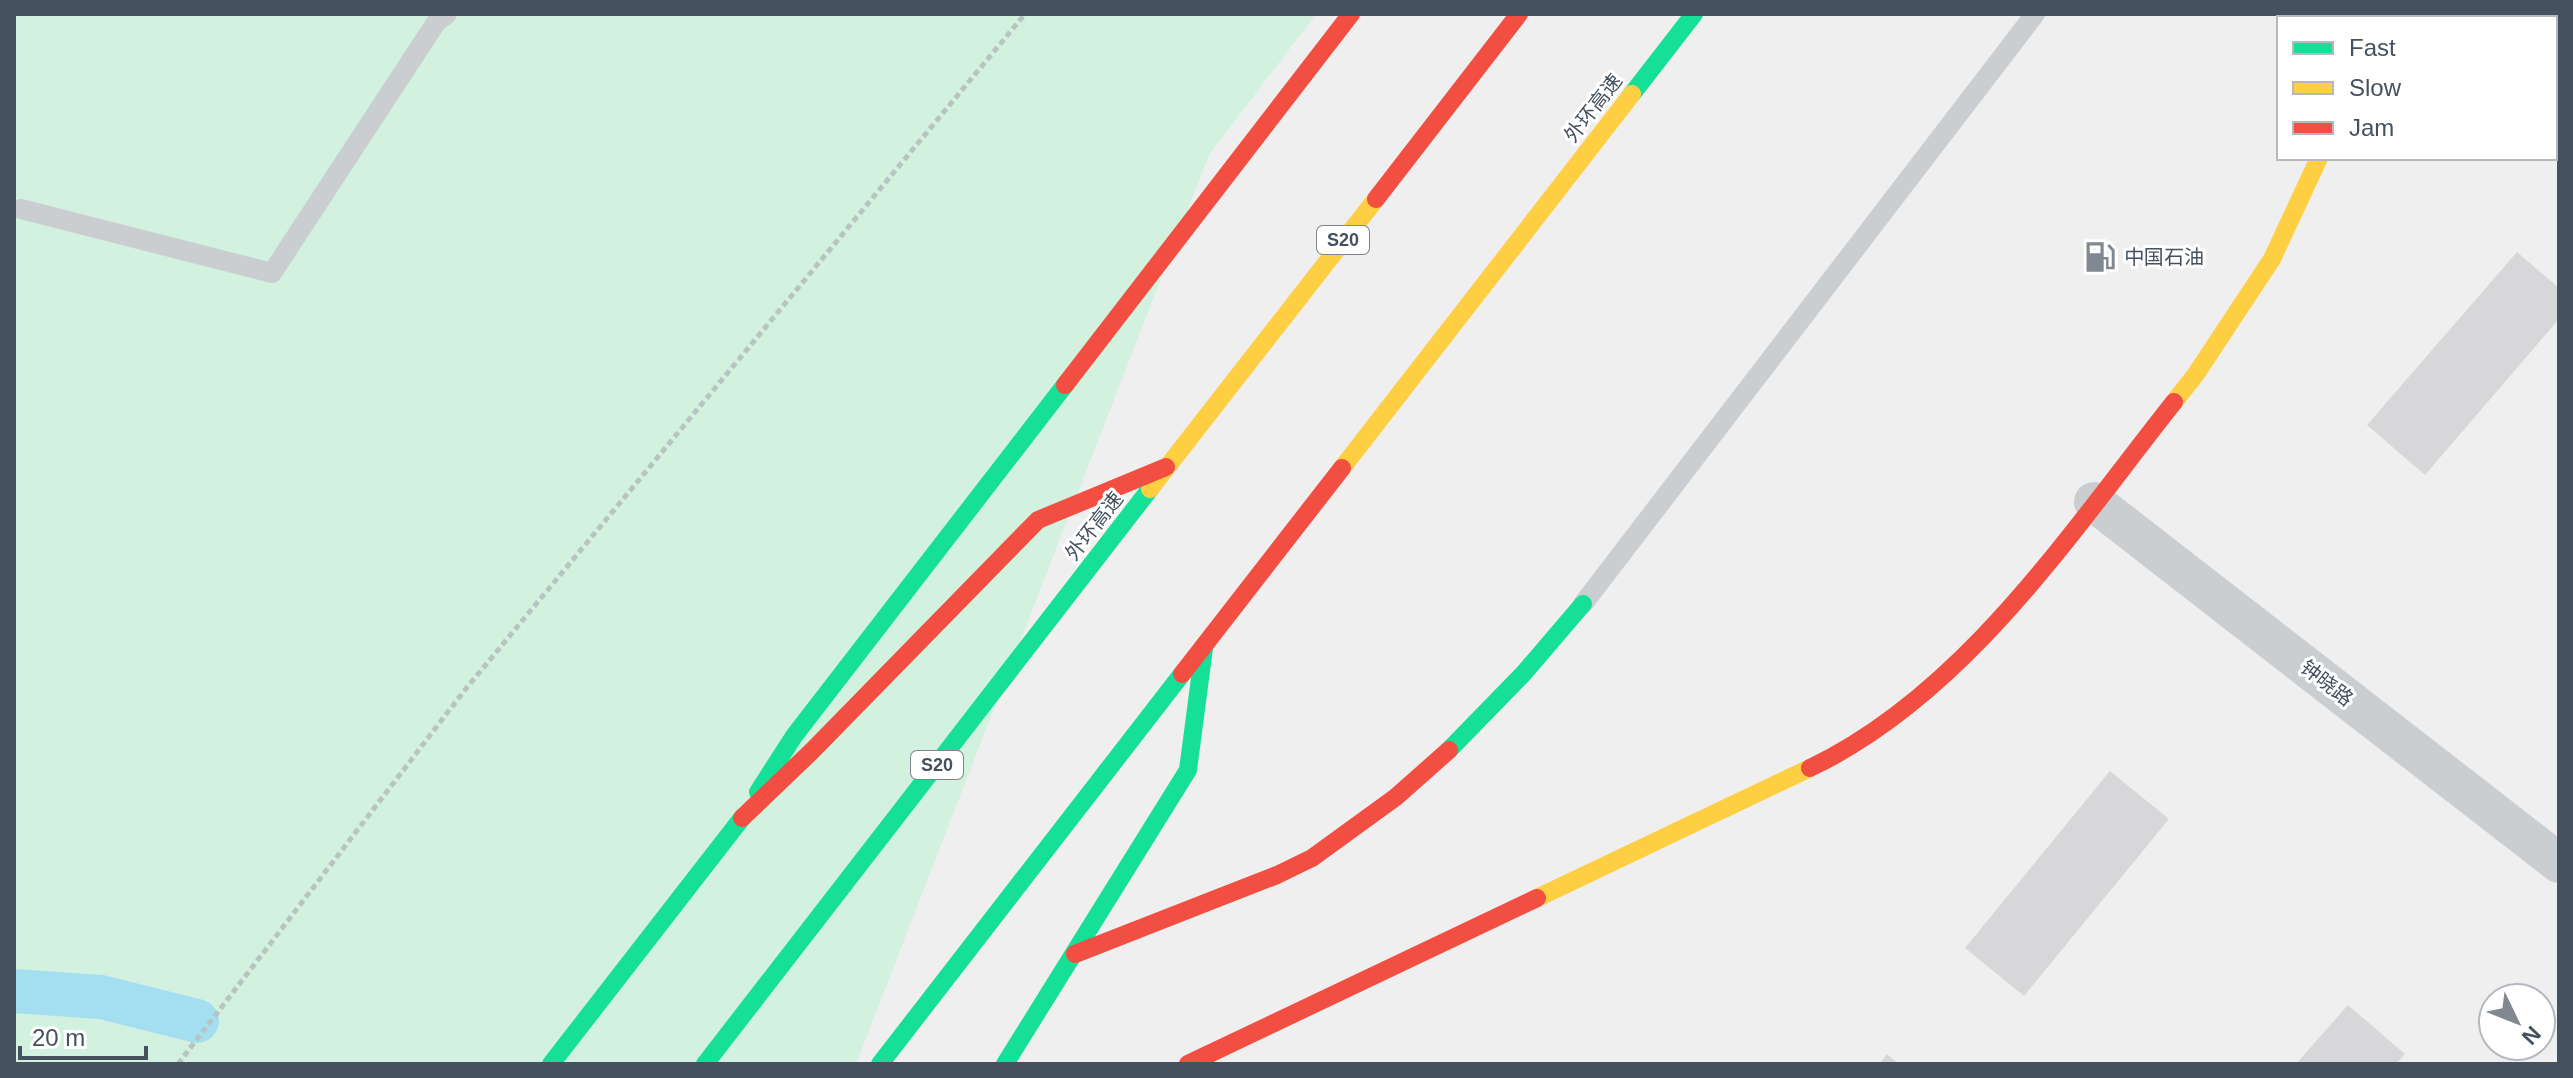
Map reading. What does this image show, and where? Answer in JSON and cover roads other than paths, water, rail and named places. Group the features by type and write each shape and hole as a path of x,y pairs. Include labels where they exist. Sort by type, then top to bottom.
{"main road":[{"path":"551,1064 742,818 794,736 1351,14"},
{"name":"外环高速","path":"705,1064 1519,14"},
{"name":"外环高速","path":"880,1064 1694,14"},
{"path":"1188,1064 1818,764 1896,716 1960,659 2025,590 2196,374 2272,259 2318,160"},
{"path":"742,818 812,751 1038,520 1168,466"},
{"path":"1075,954 1270,877 1321,853 1420,779 1465,737 1533,664 1583,604"},
{"path":"1005,1064 1188,770 1205,645"}],"street":[{"name":"钟晓路","path":"2094,502 2559,863"}],"lane":[{"path":"21,209 272,273 437,21 447,14"},
{"path":"1583,604 2035,14"}],"waterway":[{"path":"14,991 101,997 197,1021"}],"place":[{"name":"中国石油","path":"2100,257"}]}
